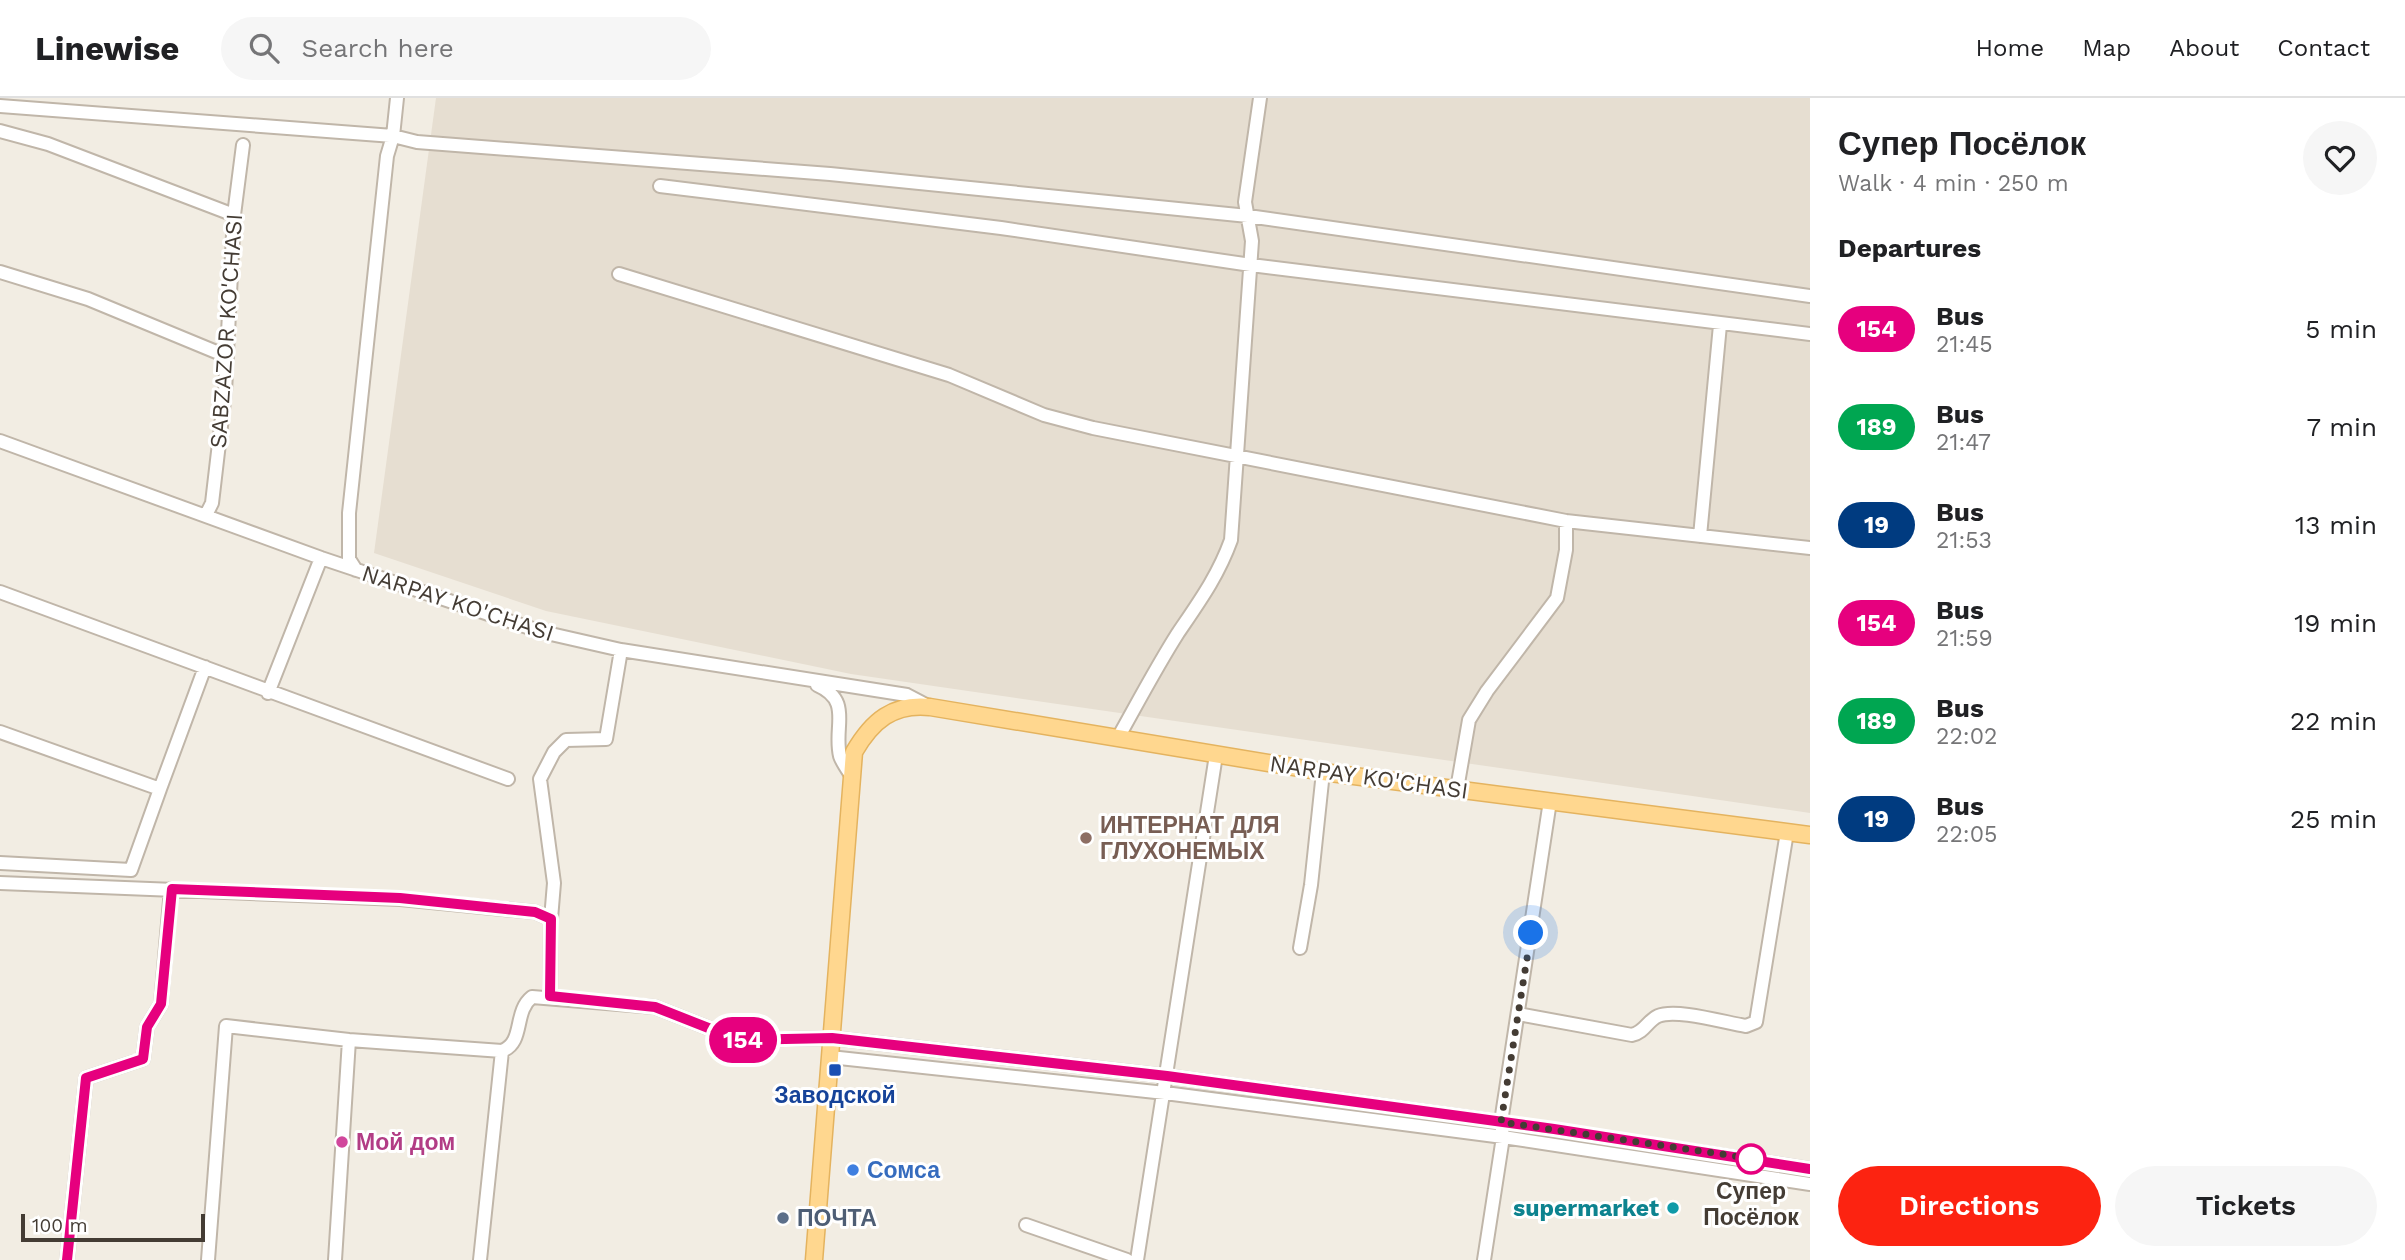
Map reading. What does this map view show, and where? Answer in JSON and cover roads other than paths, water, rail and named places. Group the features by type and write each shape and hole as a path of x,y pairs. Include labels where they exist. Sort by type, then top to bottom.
{"main road":[{"name":"NARPAY KO'CHASI","path":"851,775 854,752 876,722 894,709 912,705 1119,736 1323,772 1810,835"},
{"path":"814,1260 851,775"}],"street":[{"path":"356,570 349,559 349,513 387,156 393,136 397,98"},
{"path":"1119,736 1178,634 1222,567 1231,540 1252,241 1245,202 1260,98"},
{"path":"0,106 393,136 417,142 830,174 1248,216 1810,296"},
{"path":"0,131 48,144 234,215"},
{"name":"SABZAZOR KO'CHASI","path":"206,515 212,503 225,392 234,215 243,145"},
{"path":"660,186 1001,228 1251,265 1810,334"},
{"path":"0,272 88,299 226,355"},
{"path":"619,274 949,375 1044,415 1093,428 1566,521 1810,548"},
{"path":"1700,536 1720,325"},
{"name":"NARPAY KO'CHASI","path":"0,441 497,620 621,650 907,695 930,707"},
{"path":"1457,789 1469,720 1487,691 1557,598 1566,550 1566,521"},
{"path":"268,693 321,558"},
{"path":"0,592 205,667 268,693 508,779"},
{"path":"550,996 554,883 540,779 554,752 566,740 606,739 621,650"},
{"path":"0,863 131,870 205,667"},
{"path":"804,679 830,691 837,698 840,757 851,775"},
{"path":"0,732 160,789"},
{"path":"1026,1225 1137,1259 1216,755"},
{"path":"1300,948 1311,885 1323,772"},
{"path":"1484,1260 1503,1137 1501,1122 1550,801"},
{"path":"1518,1014 1632,1035 1641,1033 1656,1017 1669,1013 1746,1026 1756,1022 1787,832"},
{"path":"0,883 400,898 535,912 551,919"},
{"path":"67,1260 86,1078 143,1059 147,1027 161,1004 172,889"},
{"path":"208,1260 226,1026 349,1040 502,1051 512,1047 516,1040 520,1011 532,997 550,996 655,1007 739,1040 832,1038 1167,1076 1501,1122 1810,1169"},
{"path":"335,1260 349,1040"},
{"path":"480,1260 502,1051"},
{"path":"830,1057 1165,1093 1503,1137 1810,1184"}],"place":[{"name":"ИНТЕРНАТ ДЛЯ ГЛУХОНЕМЫХ","path":"1086,838"},
{"name":"Заводской","path":"835,1070"},
{"name":"Мой дом","path":"342,1142"},
{"name":"Супер Посёлок","path":"1751,1159"},
{"name":"Сомса","path":"853,1170"},
{"name":"supermarket","path":"1673,1208"},
{"name":"ПОЧТА","path":"783,1218"}]}
